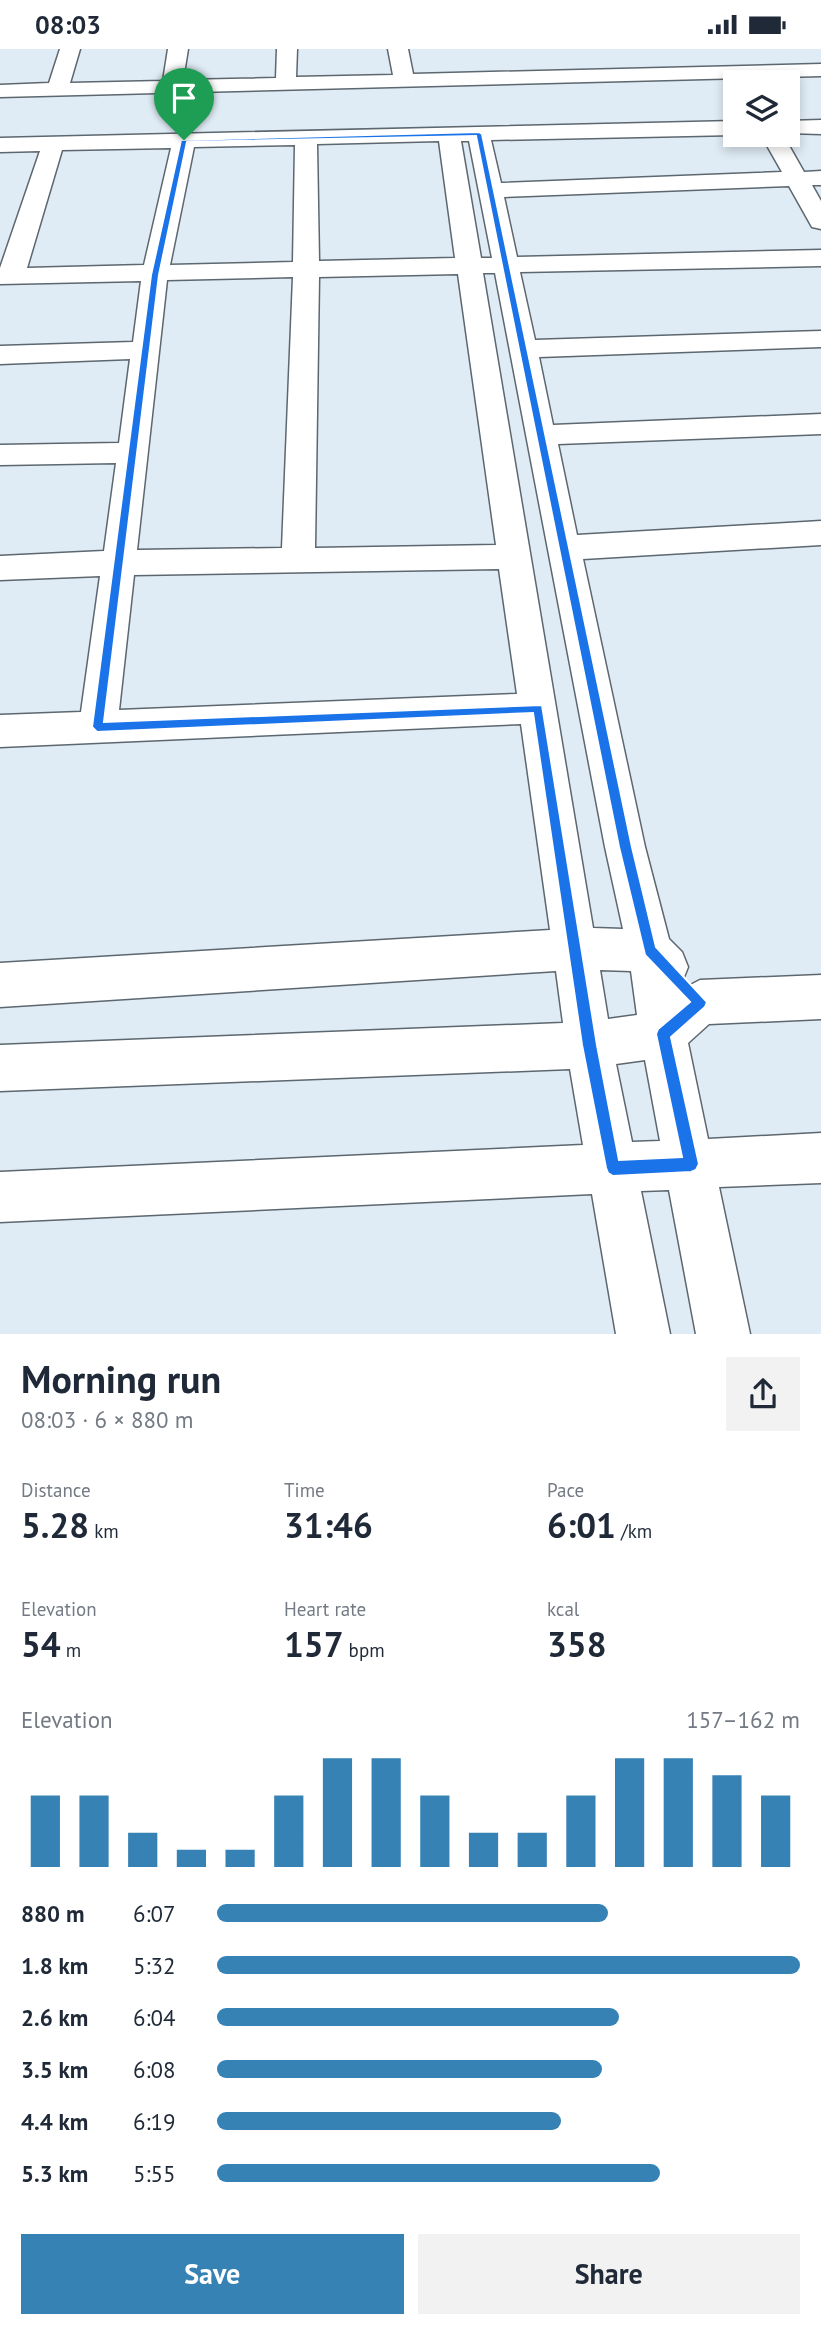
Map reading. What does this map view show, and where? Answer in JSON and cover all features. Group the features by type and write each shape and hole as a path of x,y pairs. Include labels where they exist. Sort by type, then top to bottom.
{"street":[{"path":"58,89 70,49"},
{"path":"172,87 178,49"},
{"path":"286,83 287,49"},
{"path":"398,49 404,81"},
{"path":"737,49 749,70"},
{"path":"0,90 404,81 510,68 626,67 723,71"},
{"path":"800,71 821,70"},
{"path":"800,127 821,127"},
{"path":"0,145 723,128"},
{"path":"464,134 491,190 625,847 650,950 663,1034 723,1334"},
{"path":"464,134 469,267 590,1045 643,1334"},
{"path":"298,560 306,270 306,137"},
{"path":"97,727 155,275 184,140"},
{"path":"53,144 6,276 155,275 821,258"},
{"path":"779,147 821,222"},
{"path":"491,190 821,178"},
{"path":"523,349 821,339"},
{"path":"0,355 145,350"},
{"path":"541,435 821,424"},
{"path":"0,455 132,453"},
{"path":"564,548 821,533"},
{"path":"0,568 119,563 515,557"},
{"path":"0,731 538,708"},
{"path":"0,985 576,949 650,950 701,1002"},
{"path":"0,1068 590,1045 663,1034 701,1002 821,997"},
{"path":"0,1197 821,1158"}],"route":[{"path":"479,134 625,847 650,950 701,1002 663,1034 691,1164 613,1168 590,1045 538,708 97,727 155,275 184,140 479,134"}]}
